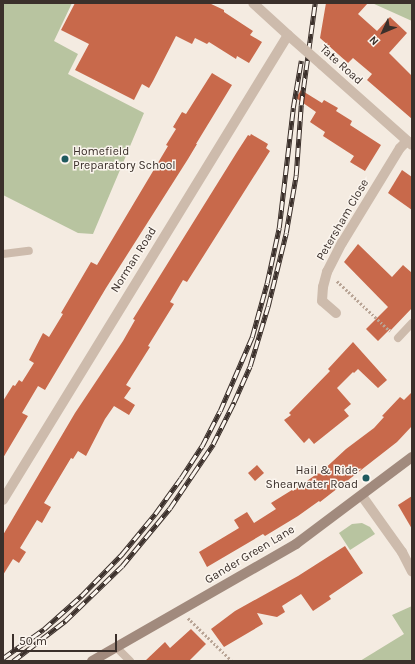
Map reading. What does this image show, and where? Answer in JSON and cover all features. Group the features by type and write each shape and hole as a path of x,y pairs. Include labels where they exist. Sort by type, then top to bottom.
{"street":[{"name":"Tate Road","path":"253,3 409,143"},
{"name":"Norman Road","path":"3,500 288,35"},
{"name":"Petersham Close","path":"336,313 322,300 323,287 327,272 346,236 400,148 409,143"},
{"name":"Gander Green Lane","path":"92,661 296,544 412,457"},
{"path":"362,496 402,552 412,572"}],"lane":[{"path":"3,254 29,252"},
{"path":"398,338 412,323"},
{"path":"116,647 130,661"}],"path":[{"path":"327,272 398,338"},
{"path":"181,611 232,661"}],"green space":[{"path":"3,3 72,3 54,41 78,54 68,74 144,113 93,234 78,233 3,195"},
{"path":"372,3 412,3 412,21"},
{"path":"362,523 370,527 375,534 350,550 339,533 352,524"},
{"path":"412,606 412,661 360,661 404,634 392,615"}],"building":[{"path":"75,3 209,3 224,10 224,12 253,31 250,35 262,42 249,63 237,56 236,59 209,42 207,44 195,38 192,44 176,36 149,88 142,84 134,100 75,70 89,44 61,30"},
{"path":"326,3 368,3 358,14 377,31 390,17 407,33 389,53 412,76 412,119 367,80 372,74 353,58 348,63 320,38"},
{"path":"212,73 232,85 188,159 106,288 45,390 38,386 22,413 28,416 3,458 3,401 13,385 15,386 19,380 22,382 34,363 29,360 43,333 49,337 63,314 61,313 91,262 97,265 168,146 166,145 176,129 173,127 182,112 186,114"},
{"path":"301,90 322,103 324,100 338,108 336,111 352,121 350,125 381,145 365,171 350,162 354,156 323,136 325,132 310,122 316,112 296,98"},
{"path":"251,134 268,144 266,148 270,151 187,282 183,280 170,302 174,304 148,346 150,347 126,385 131,388 124,398 135,405 129,415 114,406 105,419 86,456 78,451 73,459 71,458 44,503 51,507 42,523 37,520 20,548 26,552 19,563 13,559 3,575 3,535 75,413 123,341 135,320 133,319 237,152 248,135 250,136"},
{"path":"402,170 412,177 412,210 388,193"},
{"path":"358,244 392,277 403,265 412,273 412,308 378,341 366,329 388,307 344,262"},
{"path":"353,342 387,380 378,388 358,369 354,373 353,372 337,388 351,404 344,410 349,416 314,444 309,438 304,443 284,420 291,415 289,413 330,371 328,369"},
{"path":"412,392 412,426 397,442 320,502 319,501 265,536 263,534 207,567 199,552 239,528 234,520 247,512 254,523 276,509 271,503 292,490 293,491 318,473 319,474 346,449 374,428 384,417 382,416 400,397 404,400"},
{"path":"257,465 264,473 255,481 248,473"},
{"path":"412,496 412,529 398,505"},
{"path":"345,546 363,573 329,596 331,599 313,611 301,594 282,606 285,612 277,617 257,613 263,624 224,647 211,629 235,611 298,576"},
{"path":"191,629 206,644 189,661 145,661 165,642 170,648"}],"railway":[{"path":"13,661 65,621 122,566 170,508 213,444 234,402 250,366 268,306 286,233 296,175 301,105 315,3"},
{"path":"3,658 44,629 81,596 122,554 155,514 181,478 202,446 220,411 252,337 267,283 279,228 293,108 301,61"}],"place":[{"name":"Homefield Preparatory School","path":"65,159"},
{"name":"Hail & Ride Shearwater Road","path":"366,478"}]}
